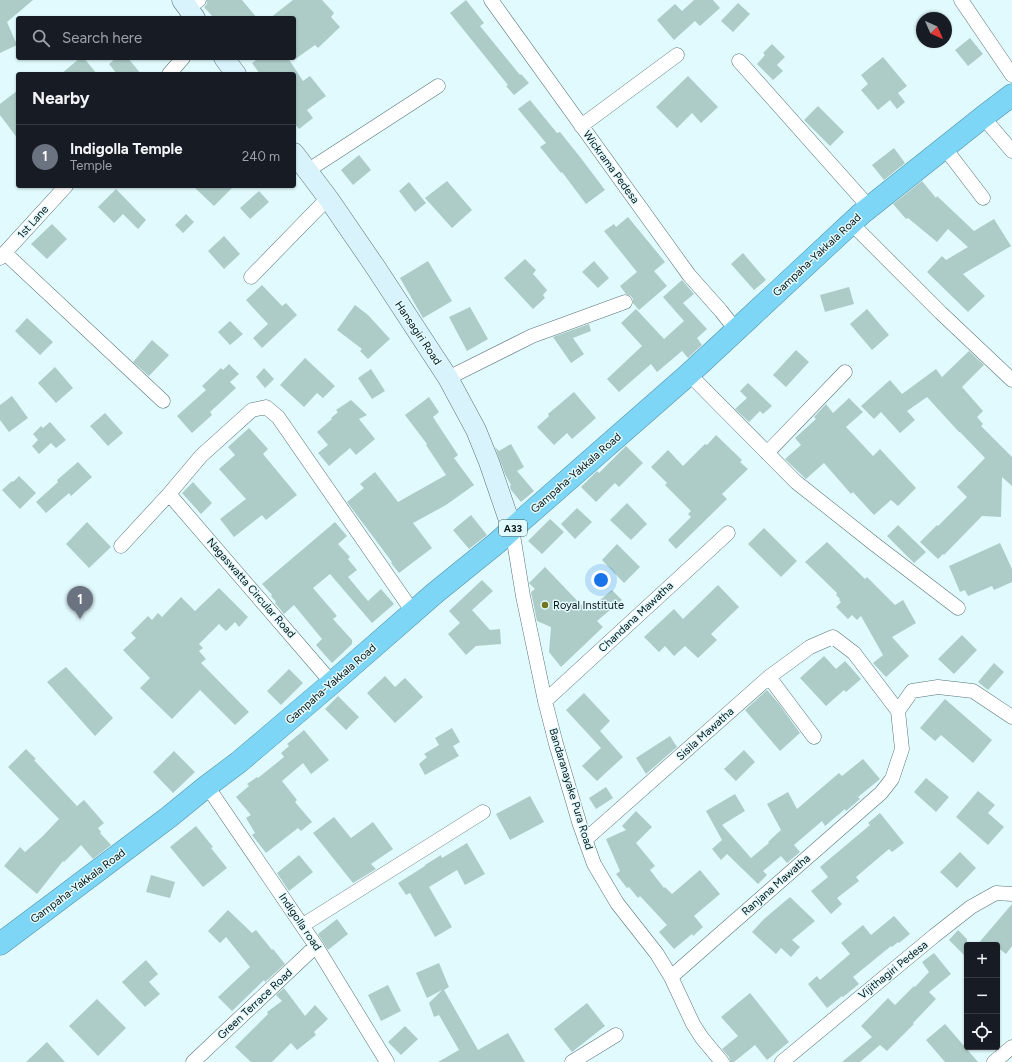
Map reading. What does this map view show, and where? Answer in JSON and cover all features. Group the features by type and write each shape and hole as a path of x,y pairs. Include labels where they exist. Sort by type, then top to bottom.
{"highway":[{"name":"Gampaha-Yakkala Road","path":"0,944 240,762 435,593 498,542 689,374 869,207 1012,95"}],"street":[{"name":"Wickrama Pedesa","path":"491,0 689,275 736,330"},
{"path":"961,0 1012,75"},
{"path":"581,126 677,55"},
{"path":"171,72 181,60"},
{"path":"226,60 234,72"},
{"path":"739,61 869,207"},
{"path":"307,171 438,86"},
{"path":"983,117 1012,151"},
{"path":"944,147 983,198"},
{"name":"Hansagiri Road","path":"296,156 328,198 376,268 448,378 476,430 489,462 512,529"},
{"name":"1st Lane","path":"2,255 64,188"},
{"path":"251,276 328,198"},
{"path":"851,223 941,313 1012,380"},
{"path":"2,255 163,401"},
{"path":"448,378 532,336 625,302"},
{"path":"768,453 845,372"},
{"path":"689,374 796,482 958,608"},
{"path":"121,546 169,494 201,456 252,410 266,406 278,417 413,612"},
{"name":"Nagaswatta Circular Road","path":"169,494 332,683"},
{"name":"Bandaranayake Pura Road","path":"512,529 523,596 545,701 558,751 585,840 594,864 617,903 657,954 671,977 693,1024 702,1038 722,1062"},
{"name":"Chandana Mawatha","path":"545,701 728,533"},
{"name":"Sisila Mawatha","path":"585,840 769,677 810,647 833,637 854,653 898,711"},
{"path":"769,677 814,737"},
{"path":"898,711 912,691 938,687 972,691 1012,717"},
{"name":"Ranjana Mawatha","path":"671,977 881,793 892,779 902,749 898,711"},
{"name":"Indigolla road","path":"207,786 303,926 387,1062"},
{"path":"303,926 483,812"},
{"name":"Vijithagiri Pedesa","path":"782,1062 971,907 996,892 1012,894"},
{"name":"Green Terrace Road","path":"193,1062 316,946"},
{"path":"572,1062 616,1035"},
{"path":"994,1062 1011,1049"}],"building":[{"path":"0,0 33,0 7,22 16,45 0,53"},
{"path":"207,0 242,0 255,16 212,16 204,7 207,4"},
{"path":"293,0 322,0 334,13 331,17 340,27 318,48 315,45 296,59 296,16 273,16"},
{"path":"466,0 484,23 480,26 520,75 521,74 529,83 514,95 506,86 508,85 450,13"},
{"path":"694,0 713,0 720,8 700,26 695,21 674,40 657,20 675,4 682,11"},
{"path":"738,3 750,14 733,32 721,21"},
{"path":"970,38 983,54 968,66 955,50"},
{"path":"772,44 785,57 777,65 783,71 773,80 757,64 765,55 763,53"},
{"path":"883,57 907,86 898,93 905,102 897,109 890,100 878,110 861,90 868,84 861,75"},
{"path":"78,60 86,60 95,72 63,72"},
{"path":"114,60 130,60 139,72 115,72 109,64"},
{"path":"256,60 289,60 303,81 310,76 326,96 307,110 313,118 299,129 296,125 296,72 259,72 252,63"},
{"path":"688,76 718,107 701,123 692,113 677,128 656,107"},
{"path":"16,92 16,136 0,115 0,104"},
{"path":"530,100 557,133 560,132 605,190 586,204 562,172 561,173 540,147 546,143 518,109"},
{"path":"818,106 844,132 830,146 804,120"},
{"path":"894,148 905,163 884,180 872,165"},
{"path":"359,155 371,170 353,185 341,170"},
{"path":"447,181 472,210 452,228 425,198"},
{"path":"922,181 936,198 937,196 974,231 994,219 1011,246 963,274 985,296 968,312 927,272 942,256 946,260 968,247 948,229 937,242 908,218 906,219 893,204"},
{"path":"409,182 426,203 415,212 399,191"},
{"path":"195,188 232,188 214,206"},
{"path":"116,189 146,220 138,229 123,214 114,223 98,207"},
{"path":"259,191 269,202 250,219 240,208"},
{"path":"186,214 194,222 183,233 175,225"},
{"path":"628,217 665,262 654,271 667,286 639,310 633,303 631,296 626,294 620,286 637,272 604,231 614,224 616,227"},
{"path":"52,224 67,239 47,259 31,244"},
{"path":"224,236 240,254 224,269 208,251"},
{"path":"743,253 766,280 754,290 731,264"},
{"path":"525,259 536,270 533,274 547,290 543,295 545,298 533,309 504,278"},
{"path":"428,261 452,301 423,318 400,278"},
{"path":"594,261 609,278 598,288 582,272"},
{"path":"682,280 694,294 683,303 707,329 697,338 702,345 688,358 682,351 657,372 651,364 619,392 607,379 642,346 621,323 636,309 664,339 684,321 663,297"},
{"path":"262,285 282,306 286,303 297,315 262,348 253,338 268,324 246,300"},
{"path":"849,287 854,304 825,312 820,295"},
{"path":"355,305 368,315 390,339 368,359 360,351 362,349 337,330"},
{"path":"470,307 488,339 467,351 449,317"},
{"path":"867,309 889,335 872,350 850,324"},
{"path":"27,318 53,342 40,355 15,331"},
{"path":"230,321 243,334 230,345 218,332"},
{"path":"589,324 591,331 573,338 584,354 571,363 553,337"},
{"path":"152,340 169,355 149,376 133,362"},
{"path":"796,350 809,362 786,387 773,375"},
{"path":"969,351 984,365 962,387 983,411 977,417 983,424 981,426 1012,457 1012,486 1002,477 1001,517 982,516 944,555 943,554 938,559 920,542 967,497 957,487 985,458 927,397 907,411 915,420 900,433 881,412 874,419 861,406 890,380 902,394 936,369 942,377"},
{"path":"305,358 335,386 323,398 317,393 304,407 280,385"},
{"path":"229,364 239,374 230,382 236,388 210,412 212,415 192,433 177,416 206,390 202,386 221,368 223,370"},
{"path":"55,367 73,388 56,403 38,383"},
{"path":"264,368 274,379 265,388 256,377"},
{"path":"371,369 385,391 372,399 358,378"},
{"path":"748,383 772,406 763,414 760,411 749,422 735,409 747,398 740,391"},
{"path":"574,392 596,418 572,439 567,433 554,445 537,427 549,416 548,414"},
{"path":"12,396 28,418 9,432 0,420 0,405"},
{"path":"429,397 439,412 433,417 458,455 454,458 474,485 446,505 413,523 432,548 399,573 347,502 364,488 360,484 375,472 398,502 446,475 426,445 427,444 405,415"},
{"path":"849,398 863,412 846,427 873,456 880,449 916,488 898,506 891,500 874,515 853,492 851,494 824,463 806,479 785,459 801,445 795,438 816,419 814,417 826,404 833,413"},
{"path":"351,400 367,415 359,419 375,439 356,455 350,448 329,466 318,453 328,445 317,432 332,419 331,418 338,412 336,410"},
{"path":"105,413 123,433 108,446 90,426"},
{"path":"50,422 66,440 56,448 51,443 39,454 32,446 38,440 33,434 41,426 43,428"},
{"path":"249,428 268,449 263,454 297,495 266,520 262,515 234,537 220,519 246,499 219,469 235,455 228,447"},
{"path":"716,435 742,460 740,462 748,469 722,494 727,499 676,549 668,540 691,517 688,514 691,511 665,485 667,483 651,467 668,450 683,466"},
{"path":"511,444 524,467 517,471 534,491 521,502 511,490 511,485 505,474 495,447 499,451"},
{"path":"626,446 643,463 619,487 615,483 596,502 581,487 597,471 599,473"},
{"path":"78,462 92,477 71,496 69,493 46,513 36,502 58,482 57,480"},
{"path":"19,476 36,493 20,509 2,490"},
{"path":"193,482 212,503 201,514 182,493"},
{"path":"627,503 647,524 631,540 610,520"},
{"path":"577,508 592,522 575,539 561,524"},
{"path":"471,515 487,535 469,549 453,530"},
{"path":"550,519 564,532 542,554 528,541"},
{"path":"87,522 111,547 89,568 66,544"},
{"path":"335,522 347,536 338,544 350,557 348,559 357,570 348,577 368,601 381,589 394,604 372,623 330,574 313,588 337,616 333,619 352,640 352,644 332,663 316,645 322,639 294,605 284,614 275,603 276,602 271,596 272,595 262,584"},
{"path":"898,525 926,552 914,563 887,536"},
{"path":"764,528 797,561 781,577 748,544"},
{"path":"827,542 865,579 867,577 895,605 903,600 916,623 892,637 909,656 886,677 873,663 883,655 861,616 857,620 852,615 848,619 836,607 841,602 836,595 837,593 805,562"},
{"path":"1000,543 1012,569 1012,582 994,590 992,586 968,596 965,590 960,592 949,566"},
{"path":"617,544 640,567 624,583 602,560"},
{"path":"545,567 587,611 612,590 622,600 597,621 603,627 561,667 549,652 551,627 537,621 531,592 535,589 529,583"},
{"path":"482,580 493,591 472,610 490,630 500,629 501,644 476,646 466,655 448,634 460,623 449,611"},
{"path":"718,585 739,607 711,634 717,640 698,658 685,646 674,656 665,646 659,652 644,637 674,609 683,619"},
{"path":"219,588 248,617 239,627 235,622 226,631 219,624 199,644 203,648 199,651 206,659 201,663 249,712 235,725 200,690 172,719 140,688 150,678 123,650 136,638 131,633 148,616 152,620 158,613 162,617 181,597 195,611"},
{"path":"962,635 977,650 954,674 938,659"},
{"path":"824,656 836,669 845,661 861,679 846,692 844,690 826,706 800,678"},
{"path":"994,663 1004,672 988,690 978,682"},
{"path":"66,667 113,718 95,736 47,682"},
{"path":"289,669 303,683 281,705 267,691"},
{"path":"385,676 395,687 405,678 423,697 395,723 367,693"},
{"path":"767,690 800,733 780,751 745,710"},
{"path":"584,693 610,721 600,731 623,757 597,781 582,766 601,748 566,710"},
{"path":"338,696 359,717 346,730 325,709"},
{"path":"945,699 992,740 973,763 941,735 935,741 920,728"},
{"path":"452,728 460,742 453,746 459,756 425,775 419,764 427,757 424,754 439,745 435,738"},
{"path":"304,730 329,760 311,774 303,763 282,781 297,800 295,802 312,822 301,831 298,828 266,853 252,835 255,833 246,818 251,815 236,797 249,786 247,784 257,777 258,778 284,757 281,753 289,746 287,744"},
{"path":"670,736 677,747 646,774 636,758"},
{"path":"26,749 36,759 34,760 77,806 84,800 104,823 98,828 101,832 100,833 111,845 93,859 81,845 64,862 63,861 37,894 4,866 20,847 25,852 59,819 8,767"},
{"path":"744,750 755,762 736,781 724,769"},
{"path":"174,751 195,772 173,793 153,772"},
{"path":"863,759 880,779 858,797 860,799 846,811 845,809 825,826 822,821 794,845 800,852 787,863 781,856 763,871 767,875 758,884 727,854 721,860 712,849 722,840 706,811 735,794 745,811 722,825 751,858 769,843 768,842 781,830 767,804 788,792 797,809 839,773 842,776"},
{"path":"926,778 949,797 936,812 914,792"},
{"path":"606,787 613,798 596,809 589,798"},
{"path":"978,791 995,805 988,813 1004,827 988,845 956,817"},
{"path":"530,796 544,822 510,840 496,814"},
{"path":"636,811 652,827 636,843 655,866 650,870 664,888 665,887 672,894 700,870 720,894 694,916 703,927 674,949 659,932 667,925 640,896 638,898 629,887 627,888 616,874 620,871 606,839 626,830 622,826"},
{"path":"880,813 904,843 892,852 889,849 856,877 859,881 837,898 842,904 831,914 811,891 828,877 820,867 870,825 868,823"},
{"path":"334,817 351,838 373,822 393,849 371,864 376,869 353,883 313,833"},
{"path":"196,826 213,847 211,848 227,868 203,887 170,847"},
{"path":"467,843 485,874 465,885 457,870 429,887 452,927 435,937 410,893 406,895 398,883 441,855 442,858"},
{"path":"960,852 976,868 957,888 940,872"},
{"path":"299,855 313,872 289,891 277,873"},
{"path":"151,875 175,882 170,898 146,892"},
{"path":"790,897 815,921 792,940 800,947 791,957 781,948 776,954 752,932 764,919"},
{"path":"1012,904 1012,946 1006,954 1000,949 1000,942 980,942"},
{"path":"228,910 252,933 256,930 285,964 265,982 264,980 232,1011 218,997 250,967 226,937 220,943 208,931"},
{"path":"894,916 910,934 899,943 898,942 892,947 891,946 853,977 859,984 827,1008 808,984 817,976 820,980 850,954 841,943 863,925 871,935"},
{"path":"337,919 348,934 328,950 318,934"},
{"path":"958,930 967,939 967,942 964,942 964,955 949,940"},
{"path":"934,953 951,974 929,992 936,999 887,1051 880,1045 860,1062 842,1062 872,1037 861,1026 888,998 895,1005 914,986 915,987 929,972 922,962"},
{"path":"146,960 158,974 149,982 160,994 145,1007 122,982"},
{"path":"439,963 449,987 444,990 478,1050 508,1033 525,1062 438,1062 459,1050 439,1015 434,1017 429,1003 442,990 427,998 416,973"},
{"path":"388,985 401,1011 381,1021 368,995"},
{"path":"284,988 305,1016 315,1005 328,1019 314,1032 316,1035 297,1050 291,1043 272,1062 251,1062 235,1047 268,1014 267,1012 282,1001 276,995"},
{"path":"750,993 789,1042 767,1060 755,1045 734,1062 730,1062 729,1057 722,1049 738,1036 721,1017"},
{"path":"97,999 126,1028 98,1056 69,1026"},
{"path":"587,1003 605,1026 572,1052 554,1029"},
{"path":"945,1024 964,1046 964,1050 968,1050 978,1062 945,1062 926,1040"},
{"path":"405,1026 418,1039 401,1055 388,1042"},
{"path":"47,1042 65,1062 26,1062"}],"place":[{"name":"Royal Institute","path":"545,605"},
{"name":"Indigolla Temple","path":"80,619"}]}
